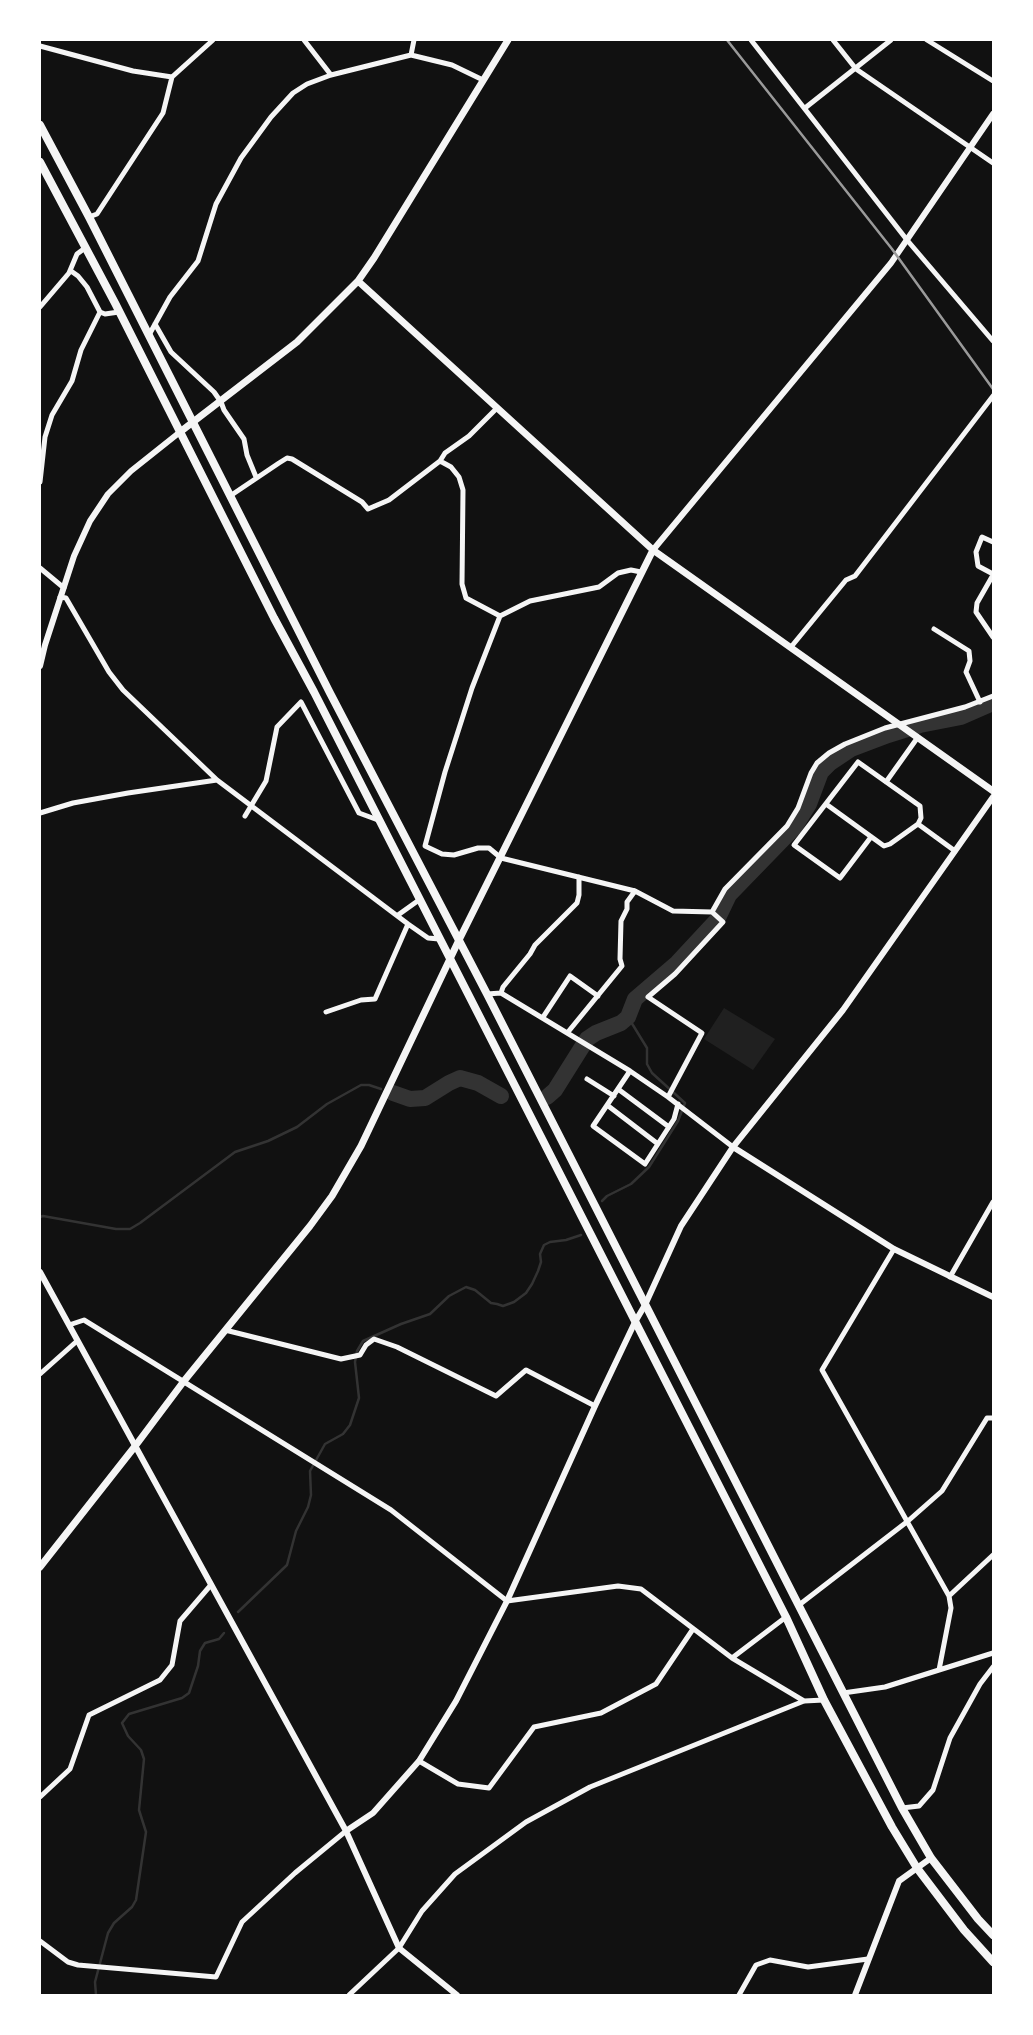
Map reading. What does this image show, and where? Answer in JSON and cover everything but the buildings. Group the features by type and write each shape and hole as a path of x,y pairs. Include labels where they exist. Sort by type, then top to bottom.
{"highway":[{"path":"40,124 89,216 458,942 487,994 800,1605 902,1808 932,1858 978,1920 993,1935"},
{"path":"40,162 119,312 786,1617 824,1700 892,1827 917,1868 964,1930 993,1962"}],"main road":[{"path":"180,432 222,402 297,342 358,281 508,40"},
{"path":"358,281 496,409 653,550 993,790"},
{"path":"40,1567 136,1446 184,1381 310,1226 332,1196 361,1146 458,942 653,550"}],"street":[{"path":"89,216 97,214 163,113 172,77 213,40"},
{"path":"304,40 331,75"},
{"path":"411,55 414,40"},
{"path":"751,40 907,240 993,341"},
{"path":"833,40 856,69 993,163"},
{"path":"805,108 891,40"},
{"path":"927,40 993,81"},
{"path":"40,46 132,71 172,77"},
{"path":"149,335 170,297 198,261 216,204 240,158 271,117 293,93 307,84 331,75 411,55 452,65 483,80"},
{"path":"653,550 891,263 993,114"},
{"path":"40,307 70,270 77,254 85,248"},
{"path":"70,270 87,287 100,312 105,314 119,312"},
{"path":"40,482 45,437 52,415 72,381 81,350 100,312"},
{"path":"154,324 171,352 214,392 222,402 224,410 244,439 247,455 256,477"},
{"path":"791,647 846,580 855,576 993,396"},
{"path":"230,496 287,458 292,459 362,502 368,509 389,500 440,461 445,453 469,436 496,409"},
{"path":"40,666 44,645 74,556 90,521 108,494 131,471 180,432"},
{"path":"440,461 451,467 459,477 463,490 462,584 466,598 500,616"},
{"path":"993,542 982,537 976,552 978,566 993,574 977,603 976,612 993,638"},
{"path":"40,568 64,588"},
{"path":"641,572 632,570 618,573 599,587 530,601 500,616 472,688 445,772 426,846 442,854 454,855 478,848 489,848 501,858 635,891 673,911 713,913 724,922 675,974 648,997 702,1033 669,1095"},
{"path":"60,597 66,598 108,672 123,690 217,780 408,924 428,938 439,939"},
{"path":"934,630 969,651 970,661 966,672 980,702"},
{"path":"713,913 725,889 787,826 798,808 811,774 817,764 829,753 845,744 901,725 980,702 993,696"},
{"path":"245,816 266,781 277,727 301,702 359,813 378,820"},
{"path":"886,782 915,735"},
{"path":"826,804 884,846 890,844 918,824 921,818 920,806 858,762 794,845 840,878 871,837"},
{"path":"40,813 74,803 128,792 217,780"},
{"path":"40,1940 68,1962 98,1967 216,1978 242,1922 295,1873 346,1831 373,1813 419,1761 456,1701 507,1601 595,1406 645,1305 681,1226 733,1147 843,1010 993,797"},
{"path":"918,824 955,851"},
{"path":"501,993 503,987 535,945 577,903 580,895 579,877"},
{"path":"568,1032 622,966 620,959 621,921 628,909 627,902 635,891"},
{"path":"398,915 419,900"},
{"path":"326,1012 361,1000 375,999 408,924"},
{"path":"543,1017 570,976 598,996"},
{"path":"487,994 501,993 588,1044 669,1095 733,1147 894,1249 950,1278 993,1297"},
{"path":"630,1071 594,1126 645,1164 674,1119 679,1105"},
{"path":"587,1079 614,1096"},
{"path":"618,1089 668,1127"},
{"path":"608,1105 658,1144"},
{"path":"950,1278 993,1202"},
{"path":"894,1249 822,1370 949,1596 951,1608 939,1670"},
{"path":"40,1272 136,1446 210,1586 346,1831 399,1948 457,1995"},
{"path":"69,1325 84,1320 391,1510 507,1601 618,1586 641,1589 732,1658 804,1701"},
{"path":"225,1330 341,1360 358,1355 374,1339 397,1347 496,1396 526,1370 595,1406"},
{"path":"40,1374 77,1341"},
{"path":"800,1605 942,1491 986,1418 993,1418"},
{"path":"949,1596 993,1555"},
{"path":"40,1797 70,1769 90,1715 160,1680 172,1665 180,1621 210,1586"},
{"path":"732,1658 786,1617"},
{"path":"419,1761 458,1784 489,1788 534,1728 601,1714 656,1684 693,1628"},
{"path":"843,1693 885,1687 993,1653"},
{"path":"902,1808 919,1806 933,1790 950,1738 980,1684 993,1667"},
{"path":"349,1995 399,1948 422,1911 455,1874 526,1822 590,1787 804,1701 824,1700"},
{"path":"854,1995 899,1881 932,1858"},
{"path":"739,1995 756,1965 770,1960 808,1967 868,1959"}],"shaded area":[{"path":"724,1008 775,1039 753,1070 704,1039"}],"waterway":[{"path":"547,1097 555,1090 587,1039 596,1033 621,1023 628,1017 635,999 677,963 717,920 729,895 794,828 809,804 821,772 830,763 851,749 888,735 920,725 961,717 993,703"},
{"path":"602,1201 607,1196 631,1184 649,1167 678,1121 685,1103 652,1073 647,1064 647,1048 628,1017"},
{"path":"393,1093 410,1099 425,1098 460,1078 478,1083 501,1096"},
{"path":"40,1217 116,1229 130,1229 235,1152 268,1141 297,1127 327,1104 361,1085 369,1085 381,1089"},
{"path":"238,1612 287,1565 296,1531 308,1507 311,1495 310,1471 325,1444 343,1434 350,1425 359,1398 355,1362 357,1351 363,1341 401,1324 430,1314 449,1296 466,1287 475,1290 491,1303 503,1306 514,1302 526,1293 532,1284 541,1262 540,1254 544,1245 581,1235"},
{"path":"96,1995 95,1982 108,1933 114,1923 132,1907 136,1900 146,1832 139,1810 144,1759 141,1750 128,1736 122,1723 129,1714 182,1698 189,1693 198,1666 200,1651 205,1643 219,1639 224,1633"}],"railway":[{"path":"727,40 892,249 993,389"}]}
